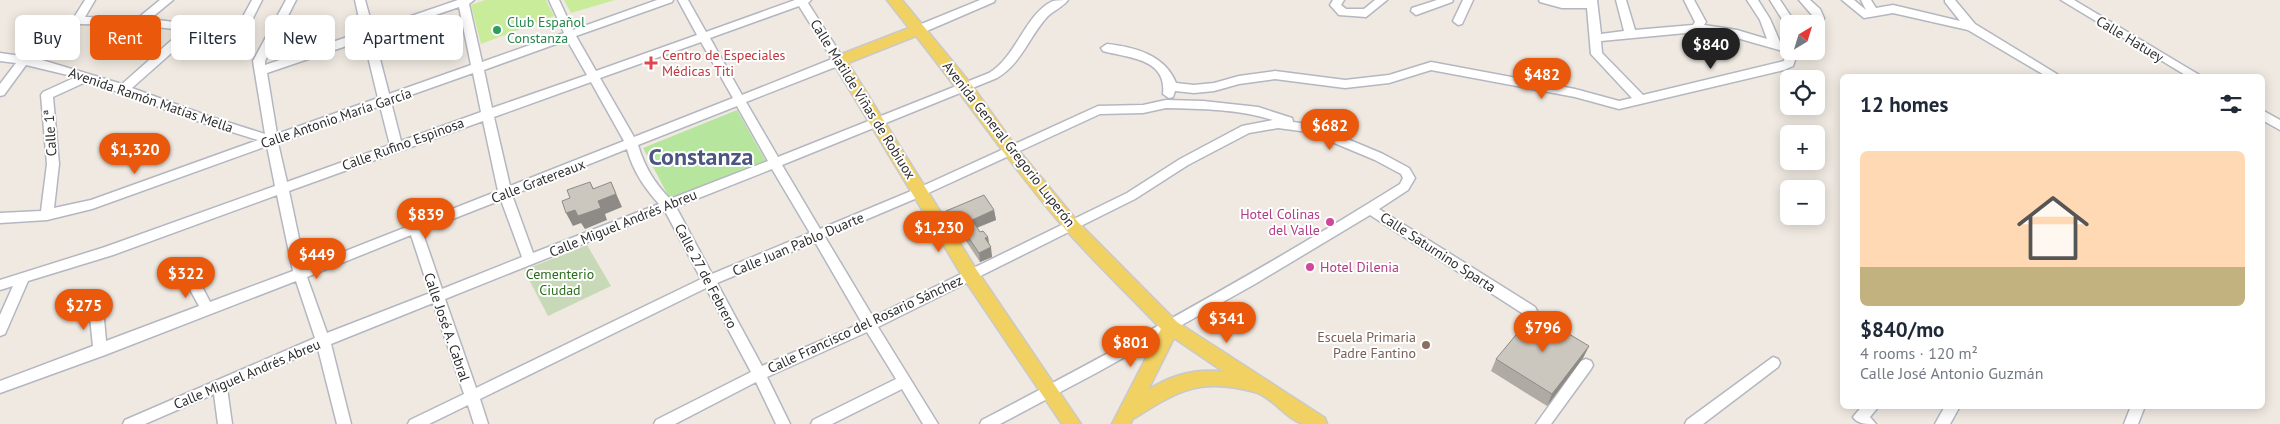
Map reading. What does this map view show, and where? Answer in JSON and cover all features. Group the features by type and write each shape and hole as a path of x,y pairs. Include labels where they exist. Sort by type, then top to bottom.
{"main road":[{"name":"Avenida General Gregorio Luperón","path":"894,0 966,88 1010,151 1072,226 1171,327 1318,424"},
{"name":"Calle Gratereaux","path":"839,61 918,30"},
{"name":"Calle Matilde Viñas de Robiuox","path":"839,61 970,274 1051,390 1072,424"},
{"path":"1124,418 1171,327"},
{"path":"1124,418 1165,388 1208,376 1226,378 1266,389"}],"street":[{"path":"90,0 78,19 82,22 90,21"},
{"path":"148,15 156,7 168,0"},
{"path":"251,15 257,0"},
{"path":"290,0 260,66 281,188 300,274 323,341 344,424"},
{"path":"360,0 363,15"},
{"name":"Calle 27 de Febrero","path":"554,0 570,35 632,145 638,166 650,186 668,205 759,374 783,424"},
{"name":"Calle Antonio María García","path":"0,218 47,215 92,204 668,0"},
{"path":"683,0 775,163 870,325 931,424"},
{"name":"Calle Rufino Espinosa","path":"0,285 108,251 488,112 803,0"},
{"name":"Calle Matilde Viñas de Robiuox","path":"803,0 839,61"},
{"name":"Calle Gratereaux","path":"918,30 990,0"},
{"name":"Calle Miguel Andrés Abreu","path":"130,424 323,341 966,88 998,73 1008,65 1032,26 1060,0"},
{"path":"1339,0 1335,5 1343,12 1366,13 1379,3"},
{"path":"1416,11 1448,0"},
{"path":"1458,21 1468,0"},
{"path":"1544,0 1562,4 1592,3 1597,54 1641,100"},
{"path":"1622,0 1630,34"},
{"path":"1689,0 1700,22 1696,28"},
{"path":"1752,0 1765,19 1775,45"},
{"path":"1776,0 1785,15"},
{"path":"1804,0 1819,15"},
{"path":"1848,0 1860,13 1893,9 1971,26"},
{"path":"1866,0 1873,12"},
{"path":"1950,0 1971,26 2051,74"},
{"name":"Calle Hatuey","path":"2066,0 2191,74"},
{"path":"422,15 466,1 505,193 529,260"},
{"path":"1594,38 1696,28 1738,34 1780,46"},
{"path":"260,66 345,40"},
{"path":"122,90 171,47"},
{"path":"1107,48 1145,55 1166,74 1171,87 1166,104"},
{"name":"Avenida Ramón Matías Mella","path":"0,56 15,58"},
{"path":"0,92 24,60"},
{"name":"Avenida Ramón Matías Mella","path":"28,60 88,77 272,140"},
{"path":"374,60 396,146"},
{"path":"1171,87 1214,88 1239,80 1275,75 1345,84 1389,79 1431,66 1575,93 1619,105 1780,67 1789,63 1790,60"},
{"name":"Calle Gratereaux","path":"0,387 208,310 632,145 839,61"},
{"name":"Calle 1ª","path":"47,215 53,164 47,95 88,77"},
{"name":"Calle Juan Pablo Duarte","path":"415,424 709,281 920,192 1098,110 1143,109 1166,104 1203,105 1258,111 1310,128"},
{"path":"2265,116 2280,126"},
{"name":"Calle Francisco del Rosario Sánchez","path":"661,424 759,374 870,325 970,274 1072,226 1131,196 1223,141 1254,127 1278,124 1310,128"},
{"path":"987,424 1171,327 1292,258 1404,187 1409,178 1406,171 1379,156 1310,128"},
{"name":"Calle Saturnino Sparta","path":"1370,209 1530,312"},
{"name":"Calle José A. Cabral","path":"415,229 436,297 481,424"},
{"path":"189,275 208,310"},
{"path":"0,330 23,278"},
{"path":"96,308 100,351"},
{"path":"1692,424 1773,363"},
{"path":"1543,424 1586,365"},
{"path":"818,424 905,381"},
{"path":"220,385 225,424"},
{"path":"1869,409 1860,417 1869,424"},
{"path":"1942,424 1951,409"},
{"path":"2131,424 2137,409"}],"green space":[{"name":"Club Español Constanza","path":"485,0 546,0 554,16 481,44 471,5"},
{"path":"564,0 615,0 571,13"},
{"path":"737,110 767,163 670,199 643,148"},
{"name":"Cementerio Ciudad","path":"587,245 611,286 548,316 524,270"}],"building":[{"path":"590,182 593,189 611,182 616,194 598,201 601,208 578,216 575,210 566,213 562,201 570,198 567,190"},
{"path":"984,195 994,210 972,220 980,232 983,231 988,237 985,238 991,247 979,253 960,225 956,226 946,211"},
{"path":"1534,313 1589,346 1552,394 1496,359"}],"place":[{"name":"Club Español Constanza","path":"497,30"},
{"name":"Centro de Especiales Médicas Titi","path":"651,63"},
{"name":"Hotel Colinas del Valle","path":"1330,222"},
{"name":"Hotel Dilenia","path":"1310,267"},
{"name":"Escuela Primaria Padre Fantino","path":"1426,345"}],"district":[{"name":"Constanza","path":"701,157"}]}
